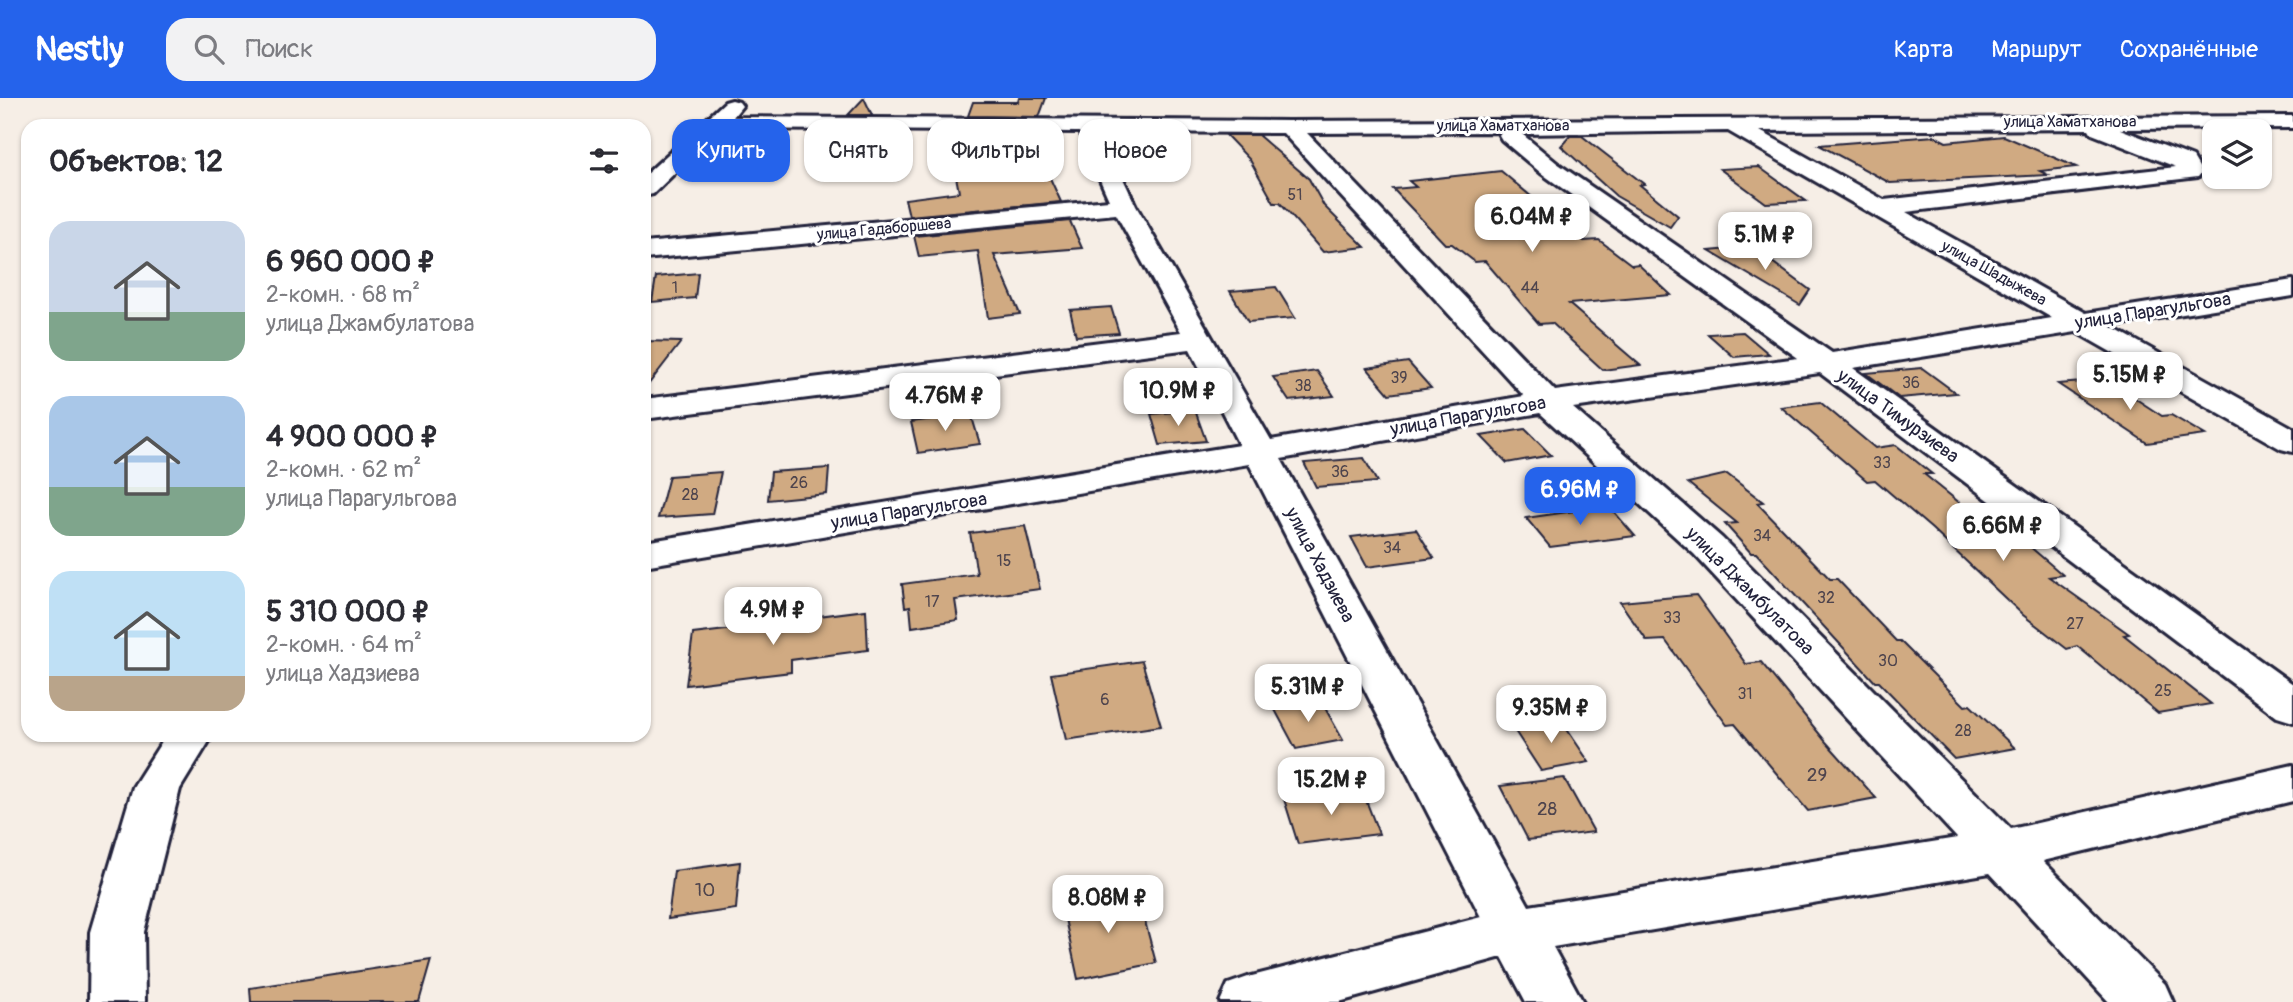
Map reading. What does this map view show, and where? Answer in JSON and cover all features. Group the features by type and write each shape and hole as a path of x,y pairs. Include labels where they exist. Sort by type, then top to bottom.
{"street":[{"path":"717,119 740,98"},
{"path":"1879,208 2190,172 2185,162 2105,132 2090,122"},
{"name":"улица Хаматханова","path":"1191,127 2293,122"},
{"name":"улица Хаматханова","path":"790,124 1078,127"},
{"name":"улица Шадыжева","path":"1731,124 2293,442"},
{"name":"улица Джамбулатова","path":"1289,127 1547,402 1708,546 2145,1002"},
{"name":"улица Тимурзиева","path":"1516,127 1510,135 1549,167 1826,363 2293,706"},
{"path":"651,182 672,162"},
{"name":"улица Хадзиева","path":"1113,182 1555,1002"},
{"name":"улица Гадаборшева","path":"651,250 1124,206"},
{"name":"улица Парагульгова","path":"651,553 1547,402 1826,363 2293,288"},
{"path":"651,408 1200,339"},
{"path":"2256,421 2293,416"},
{"path":"117,1002 117,932 157,788 186,742"},
{"path":"1248,1002 1515,931 2003,851 2293,783"}],"building":[{"path":"864,98 872,115 848,115"},
{"path":"1019,98 1046,98 1039,117 968,116 973,102 1018,102"},
{"path":"1226,135 1258,135 1309,179 1324,206 1365,247 1323,252 1280,203 1274,203 1250,160"},
{"path":"1570,136 1582,136 1644,184 1640,185 1678,216 1670,227 1616,196 1561,146"},
{"path":"1935,136 1946,142 2004,136 2076,167 2040,171 2048,175 1890,183 1819,145"},
{"path":"1759,167 1806,201 1766,203 1720,169"},
{"path":"1501,171 1584,241 1599,240 1632,265 1638,264 1671,295 1569,304 1640,365 1603,370 1552,323 1539,324 1485,261 1475,262 1452,244 1445,244 1393,189 1416,187 1409,181"},
{"path":"957,182 1052,182 1061,202 909,216 905,199 959,192"},
{"path":"1070,221 1082,248 994,255 1020,314 988,318 978,251 919,257 914,236"},
{"path":"1752,247 1810,290 1800,305 1709,251"},
{"path":"698,273 695,298 652,302 656,277"},
{"path":"1276,287 1295,318 1248,322 1230,291"},
{"path":"1111,307 1119,333 1076,336 1070,310"},
{"path":"1743,332 1769,354 1734,357 1708,334"},
{"path":"651,341 681,342 651,381"},
{"path":"1408,362 1431,388 1389,394 1367,368"},
{"path":"1922,368 1956,393 1899,398 1866,373"},
{"path":"1317,371 1334,396 1289,401 1273,377"},
{"path":"2107,380 2162,416 2171,415 2205,435 2147,443 2058,384"},
{"path":"1820,402 1875,448 1896,445 1932,474 1924,474 2013,546 2028,545 2063,575 2049,577 2129,634 2124,635 2211,704 2158,713 2077,646 2067,649 2023,615 1932,529 1875,480 1867,481 1781,407"},
{"path":"1195,410 1206,441 1160,445 1151,414"},
{"path":"971,414 980,444 918,453 911,422"},
{"path":"1525,429 1551,455 1507,463 1481,436"},
{"path":"1364,458 1377,482 1316,487 1304,463"},
{"path":"829,468 827,494 768,500 771,472"},
{"path":"721,472 712,514 658,518 669,476"},
{"path":"1727,474 1763,502 1757,503 1830,579 1837,579 1896,641 1900,641 1965,706 1970,705 2015,748 1954,759 1879,682 1875,682 1756,553 1751,553 1725,524 1737,523 1688,483"},
{"path":"1609,506 1635,536 1550,547 1526,518"},
{"path":"1025,526 1040,589 955,600 958,620 912,627 910,606 905,607 902,584 977,574 970,533"},
{"path":"1416,529 1434,558 1367,567 1351,537"},
{"path":"1696,595 1746,664 1761,662 1876,798 1808,811 1735,724 1727,725 1665,640 1647,641 1620,602"},
{"path":"866,610 868,650 791,660 791,672 686,685 693,634 819,619 819,616"},
{"path":"1142,661 1161,726 1066,740 1051,674"},
{"path":"1320,699 1343,740 1296,749 1274,708"},
{"path":"1560,719 1589,762 1541,771 1513,728"},
{"path":"1564,778 1594,832 1528,840 1500,786"},
{"path":"1362,790 1379,834 1298,844 1284,799"},
{"path":"740,862 736,909 668,919 674,871"},
{"path":"1137,891 1156,963 1078,979 1062,905"},
{"path":"431,960 419,1002 251,1002 250,988"}]}
